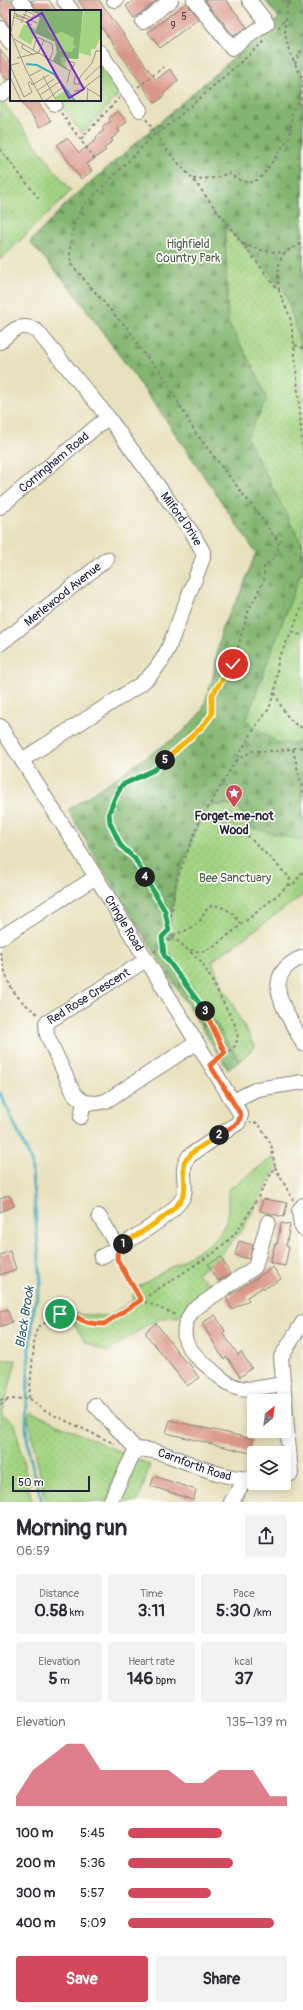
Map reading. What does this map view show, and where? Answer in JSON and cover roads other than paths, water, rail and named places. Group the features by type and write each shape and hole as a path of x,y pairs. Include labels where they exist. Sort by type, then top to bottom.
{"street":[{"path":"20,0 27,10"},
{"path":"64,0 71,10"},
{"path":"143,22 171,0"},
{"path":"194,0 232,48 271,27 249,0"},
{"path":"0,28 10,42"},
{"path":"101,53 140,110"},
{"name":"Milford Drive","path":"0,342 17,328 30,327 37,331 108,417 196,538 203,552 168,649 161,663 152,674 141,684 22,760"},
{"name":"Corringham Road","path":"0,507 108,417"},
{"name":"Merlewood Avenue","path":"0,644 107,559"},
{"name":"Cringle Road","path":"0,726 96,877 150,957 196,1043 234,1101 241,1115 238,1123 189,1156 184,1162 182,1198 169,1212 118,1248"},
{"path":"0,938 96,877"},
{"name":"Red Rose Crescent","path":"84,1102 74,1094 47,1035 47,1022 150,957"},
{"path":"303,957 284,968 280,974 277,988 279,997 303,1044"},
{"path":"81,1117 84,1102 96,1103 106,1101 196,1043"},
{"path":"234,1101 261,1088 303,1082"},
{"path":"301,1208 301,1226 303,1229"},
{"path":"99,1216 118,1248 101,1257"},
{"path":"268,1222 255,1267 193,1310 186,1319 184,1335 188,1348 230,1385 242,1389 284,1384"},
{"path":"293,1474 281,1358 303,1322"},
{"path":"95,1405 136,1449 110,1502"},
{"name":"Carnforth Road","path":"136,1449 157,1452 214,1472 247,1478"},
{"path":"231,1502 247,1482"}],"waterway":[{"name":"Black Brook","path":"0,1093 31,1160 41,1284 34,1307 29,1352 26,1427 29,1453 42,1502"}],"place":[{"name":"Forget-me-not Wood","path":"234,808"}],"park label":[{"name":"Highfield Country Park","path":"188,251"},
{"name":"Bee Sanctuary","path":"235,878"}]}
